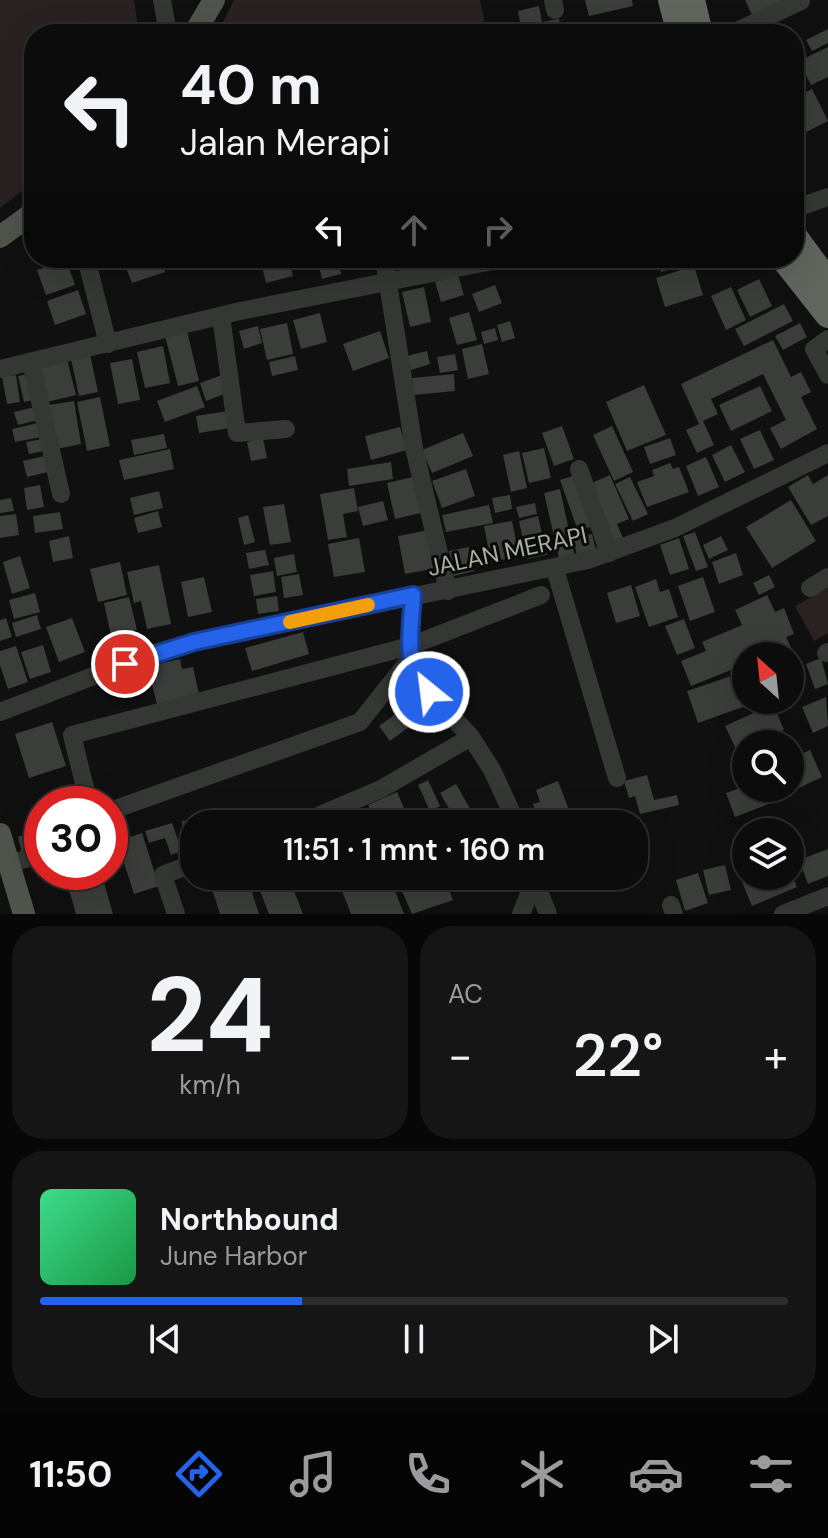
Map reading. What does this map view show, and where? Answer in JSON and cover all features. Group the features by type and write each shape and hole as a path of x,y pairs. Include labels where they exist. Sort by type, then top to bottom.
{"highway":[{"path":"671,0 677,24"},
{"path":"692,0 698,24"},
{"path":"804,250 828,282"},
{"path":"791,268 828,315"}],"main road":[{"path":"200,24 214,0"},
{"path":"0,237 24,219"},
{"path":"0,834 9,881 24,914"}],"street":[{"path":"162,0 166,24"},
{"path":"752,24 801,1"},
{"path":"804,205 828,197"},
{"path":"89,268 108,344"},
{"path":"386,268 414,448 448,591"},
{"path":"0,369 221,316 456,268"},
{"path":"221,316 237,433 286,429"},
{"path":"828,339 814,349 828,375"},
{"path":"31,362 61,494"},
{"name":"JALAN MERAPI","path":"0,712 148,655 194,642 413,595 555,569 609,553 675,528 828,453"},
{"path":"579,469 609,553"},
{"path":"555,569 617,778"},
{"path":"810,588 828,577"},
{"path":"413,595 410,653 413,675 471,737 492,770 511,810"},
{"path":"85,786 72,735 410,653 541,595"},
{"path":"128,805 360,722 410,653"},
{"path":"332,810 381,789 471,737"},
{"path":"176,914 163,875 180,868"},
{"path":"521,914 530,890"},
{"path":"538,890 548,914"},
{"path":"783,914 828,896"}],"shaded area":[{"path":"0,0 134,0 138,24 24,24 24,190 0,208"},
{"path":"234,0 480,0 485,24 222,24"},
{"path":"828,588 828,633 814,641 795,606"}],"building":[{"path":"585,0 632,0 633,6 589,16"},
{"path":"745,0 785,0 752,15"},
{"path":"539,6 542,22 559,19 560,24 520,24 518,11"},
{"path":"828,29 828,43 812,51 806,40"},
{"path":"828,47 828,77 811,85 804,71 804,59"},
{"path":"812,89 828,121 806,132 804,128 804,93"},
{"path":"69,268 75,285 46,295 37,270"},
{"path":"126,268 164,268 165,272 132,283"},
{"path":"262,268 291,268 293,276 266,283"},
{"path":"319,268 340,268 341,274 322,279"},
{"path":"695,268 703,295 665,307 656,278"},
{"path":"458,275 464,295 441,302 435,282"},
{"path":"759,279 772,306 750,317 737,290"},
{"path":"495,285 502,303 479,312 472,294"},
{"path":"424,287 431,322 410,327 402,292"},
{"path":"731,287 746,320 726,330 711,296"},
{"path":"78,290 86,314 55,325 47,301"},
{"path":"784,304 793,321 744,346 735,329"},
{"path":"469,312 477,340 457,345 449,318"},
{"path":"320,313 327,342 301,349 293,320"},
{"path":"510,321 515,338 502,342 497,325"},
{"path":"287,323 293,354 267,360 260,329"},
{"path":"800,323 807,337 783,350 775,336"},
{"path":"258,326 262,343 244,349 239,331"},
{"path":"495,328 498,340 484,344 481,332"},
{"path":"187,331 199,381 178,386 165,336"},
{"path":"380,331 389,358 353,371 343,344"},
{"path":"773,340 791,377 801,372 811,392 801,397 817,429 781,449 770,428 786,420 763,374 711,399 718,414 703,421 714,445 697,453 686,430 699,424 681,384"},
{"path":"482,344 489,374 468,379 462,349"},
{"path":"163,346 170,383 145,388 137,352"},
{"path":"427,351 430,364 411,370 407,356"},
{"path":"90,354 98,392 79,396 71,359"},
{"path":"455,354 458,370 440,373 437,357"},
{"path":"295,356 298,370 272,376 269,362"},
{"path":"67,359 76,395 47,402 38,367"},
{"path":"132,359 140,400 118,404 110,363"},
{"path":"32,373 38,399 24,402 18,376"},
{"path":"454,374 455,391 414,395 412,378"},
{"path":"16,375 20,402 7,404 2,377"},
{"path":"222,375 229,392 206,401 200,383"},
{"path":"644,385 666,435 627,451 606,402"},
{"path":"197,386 205,407 165,422 157,401"},
{"path":"760,386 772,411 731,431 719,405"},
{"path":"100,397 110,446 87,451 77,402"},
{"path":"74,401 81,444 57,449 49,405"},
{"path":"35,407 38,420 18,425 14,412"},
{"path":"228,411 230,428 199,433 196,416"},
{"path":"38,423 41,437 15,442 12,429"},
{"path":"562,426 574,459 554,466 542,433"},
{"path":"612,426 633,472 614,481 593,435"},
{"path":"400,427 407,450 371,460 365,436"},
{"path":"760,430 774,460 754,469 740,439"},
{"path":"463,433 473,456 432,473 422,450"},
{"path":"164,434 167,448 134,455 131,440"},
{"path":"263,438 267,458 251,461 247,442"},
{"path":"670,438 676,455 650,464 644,447"},
{"path":"42,439 44,451 29,454 26,442"},
{"path":"731,445 745,472 725,482 712,455"},
{"path":"544,448 551,478 529,483 522,453"},
{"path":"170,449 174,469 124,480 119,460"},
{"path":"519,451 527,488 511,492 503,455"},
{"path":"48,455 52,471 27,477 23,461"},
{"path":"706,457 719,487 698,496 686,466"},
{"path":"391,462 393,479 349,486 347,469"},
{"path":"670,463 673,469 679,467 689,492 647,507 637,482 654,476 652,470"},
{"path":"466,469 475,496 442,508 432,481"},
{"path":"579,474 596,525 578,531 560,480"},
{"path":"610,475 629,519 617,524 623,538 611,543 587,485"},
{"path":"808,475 813,484 828,475 828,516 811,525 788,487"},
{"path":"417,476 425,512 395,519 387,483"},
{"path":"630,477 648,514 633,521 615,484"},
{"path":"40,485 44,507 27,510 24,488"},
{"path":"354,488 358,511 343,514 347,537 328,540 320,494"},
{"path":"560,489 574,554 559,558 544,493"},
{"path":"159,491 163,508 134,515 130,498"},
{"path":"510,495 512,509 495,513 492,498"},
{"path":"11,498 14,511 0,513 0,500"},
{"path":"791,500 816,541 772,568 746,527"},
{"path":"383,501 388,520 363,526 358,507"},
{"path":"535,503 537,514 519,518 516,507"},
{"path":"284,504 291,542 270,545 263,507"},
{"path":"489,505 493,523 446,532 442,515"},
{"path":"158,511 162,527 138,533 134,518"},
{"path":"60,512 63,529 35,533 33,516"},
{"path":"16,514 19,535 0,538 0,516"},
{"path":"248,515 255,542 244,545 238,518"},
{"path":"538,516 547,555 527,559 519,521"},
{"path":"512,521 519,556 491,562 484,526"},
{"path":"429,530 437,568 405,574 398,536"},
{"path":"695,532 708,567 696,571 683,536"},
{"path":"592,534 596,551 577,556 573,538"},
{"path":"69,536 73,558 53,562 49,541"},
{"path":"721,536 728,550 709,559 703,545"},
{"path":"359,538 365,572 334,577 328,544"},
{"path":"679,538 689,569 670,575 660,545"},
{"path":"469,547 474,571 454,576 449,551"},
{"path":"265,550 269,565 249,569 246,553"},
{"path":"736,553 743,575 719,584 712,562"},
{"path":"294,554 297,572 277,576 274,558"},
{"path":"20,556 30,588 12,594 3,562"},
{"path":"120,562 127,595 98,602 90,569"},
{"path":"159,565 171,624 147,629 141,601 134,603 127,572"},
{"path":"273,571 276,592 254,596 250,575"},
{"path":"299,574 303,595 284,598 281,577"},
{"path":"769,575 775,587 759,595 753,583"},
{"path":"204,577 212,612 188,617 181,582"},
{"path":"703,577 715,612 690,621 678,586"},
{"path":"656,579 660,592 669,589 678,617 649,627 635,587"},
{"path":"631,585 640,616 616,623 607,593"},
{"path":"35,593 40,612 14,619 9,600"},
{"path":"767,595 775,612 784,608 794,634 786,637 788,642 732,642 732,670 691,686 681,661 706,651 702,642 742,625 735,610"},
{"path":"277,596 279,611 258,614 256,599"},
{"path":"129,597 137,630 111,636 104,603"},
{"path":"37,615 41,629 16,637 12,623"},
{"path":"6,618 12,637 0,641 0,620"},
{"path":"72,618 85,652 59,662 46,627"},
{"path":"684,619 695,648 677,655 665,626"},
{"path":"303,632 309,654 252,671 245,648"},
{"path":"43,645 51,672 30,679 21,652"},
{"path":"16,646 28,682 8,689 0,665 0,651"},
{"path":"821,658 828,684 815,689 806,664"},
{"path":"180,659 182,669 193,667 199,694 157,704 150,677 157,675 154,665"},
{"path":"732,676 732,711 698,723 687,691"},
{"path":"826,697 828,726 813,733 804,706"},
{"path":"415,700 425,715 390,741 379,726"},
{"path":"751,714 777,714 784,730 732,730 732,741 725,726"},
{"path":"52,722 66,766 29,778 15,734"},
{"path":"810,750 822,777 804,786 804,753"},
{"path":"647,775 654,800 677,795 679,805 648,812 639,810 635,796 629,798 624,781"},
{"path":"428,780 440,806 430,810 418,785"},
{"path":"558,781 569,810 535,810 533,804 540,802 536,790"},
{"path":"456,784 471,810 450,810 440,793"},
{"path":"732,791 732,802 773,802 735,817 726,793"},
{"path":"397,792 405,810 370,810 368,805"},
{"path":"172,823 180,852 171,855 165,838 149,843 145,831"},
{"path":"142,833 159,886 134,894 128,875 128,837"},
{"path":"24,835 22,853 18,837"},
{"path":"828,849 828,876 808,884 804,858"},
{"path":"725,865 731,890 709,895 703,870"},
{"path":"698,873 708,903 685,911 676,880"},
{"path":"69,890 106,890 113,914 76,914"},
{"path":"212,890 251,890 259,914 220,914"},
{"path":"260,890 294,890 303,914 269,914"},
{"path":"342,890 395,890 404,914 351,914"},
{"path":"402,890 449,890 453,900 412,914"},
{"path":"745,890 790,890 752,906"}],"slow traffic":[{"path":"290,622 368,605"}],"route":[{"path":"125,664 194,642 413,595 410,659 413,675 429,692"}]}
